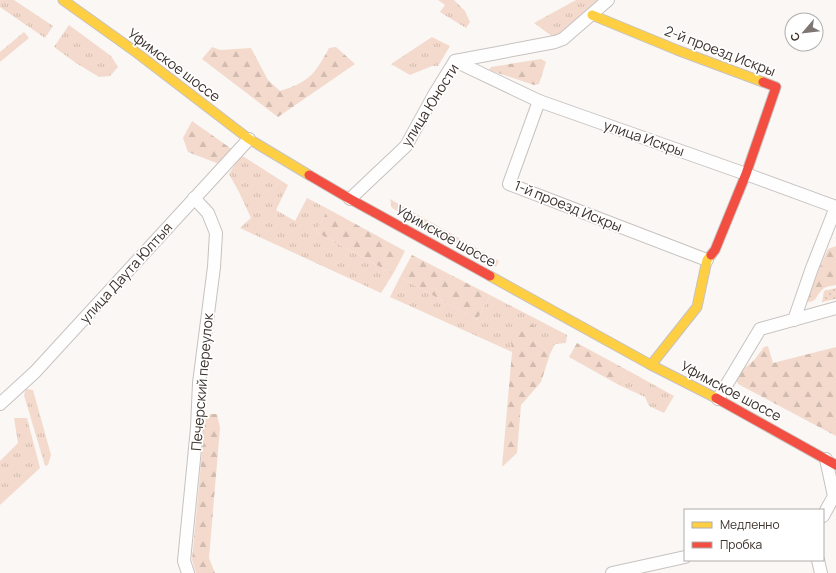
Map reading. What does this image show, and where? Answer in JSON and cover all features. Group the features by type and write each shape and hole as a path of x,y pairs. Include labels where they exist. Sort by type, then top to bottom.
{"main road":[{"name":"Уфимское шоссе","path":"63,0 133,50 249,139 350,199 651,365 718,399 831,462"},
{"name":"2-й проезд Искры","path":"592,15 677,50 776,87 746,174"},
{"path":"651,365 696,307 707,260 715,250 746,174"}],"street":[{"name":"улица Юности","path":"350,199 406,146 455,60 555,42 563,39 608,0"},
{"name":"улица Искры","path":"455,60 539,101 836,207"},
{"name":"1-й проезд Искры","path":"539,101 509,184 707,260"},
{"name":"улица Даута Юлтыя","path":"0,404 35,372 249,139"},
{"name":"Печерский переулок","path":"188,573 184,561 197,436 200,376 214,267 216,233 208,213 194,198"},
{"path":"794,320 812,268 836,207"},
{"path":"718,399 760,329 836,308"},
{"path":"824,514 834,496 831,462"},
{"path":"612,573 684,557"},
{"path":"818,561 821,573"}],"green space":[{"path":"0,0 14,0 53,26 45,38 0,7"},
{"path":"438,0 454,0 465,11 470,22 466,28 440,12 445,5"},
{"path":"576,0 597,0 597,5 556,37 553,37 534,23"},
{"path":"69,25 111,56 118,67 110,76 99,77 54,47"},
{"path":"24,32 29,38 0,62 0,52"},
{"path":"432,37 450,46 438,66 432,66 410,75 391,64"},
{"path":"212,47 220,50 251,48 268,80 280,91 298,84 310,76 320,64 329,48 336,47 355,64 278,117 202,59"},
{"path":"541,59 546,62 539,84 534,85 489,70 491,67"},
{"path":"192,121 233,150 219,164 188,152 183,138"},
{"path":"241,155 288,185 276,210 295,221 307,198 328,209 316,232 393,274 381,293 240,228 251,218 229,174"},
{"path":"390,199 499,261 496,267 392,208"},
{"path":"328,209 405,251 393,274 316,232"},
{"path":"836,246 836,285 824,288 815,300 806,302 813,282 828,249"},
{"path":"412,255 490,295 477,320 400,277"},
{"path":"400,277 477,320 490,295 567,335 566,343 555,344 550,354 535,341 511,342 512,352 390,297"},
{"path":"836,288 836,299 822,302 824,291"},
{"path":"527,323 535,327 535,341 550,354 541,382 521,405 517,453 502,467 512,352 511,342 517,328"},
{"path":"577,343 627,370 619,385 569,357"},
{"path":"768,346 773,363 836,347 836,436 738,384 736,379 740,372 755,359 764,347"},
{"path":"627,370 674,396 664,413 649,406 645,397 619,385"},
{"path":"26,389 33,390 51,455 48,465 45,466 24,395"},
{"path":"210,414 217,414 220,428 209,558 215,573 196,573 192,560 205,419"},
{"path":"14,418 27,418 40,468 0,505 0,461 18,443"}],"traffic: slow":[{"path":"63,0 133,50 249,139 309,175"},
{"path":"592,15 677,50 763,82"},
{"path":"651,365 697,307 707,260 711,255"},
{"path":"490,276 651,365 716,398"}],"traffic: jam":[{"path":"711,255 715,250 746,174 776,87 763,82"},
{"path":"309,175 490,276"},
{"path":"716,398 836,465"}]}
